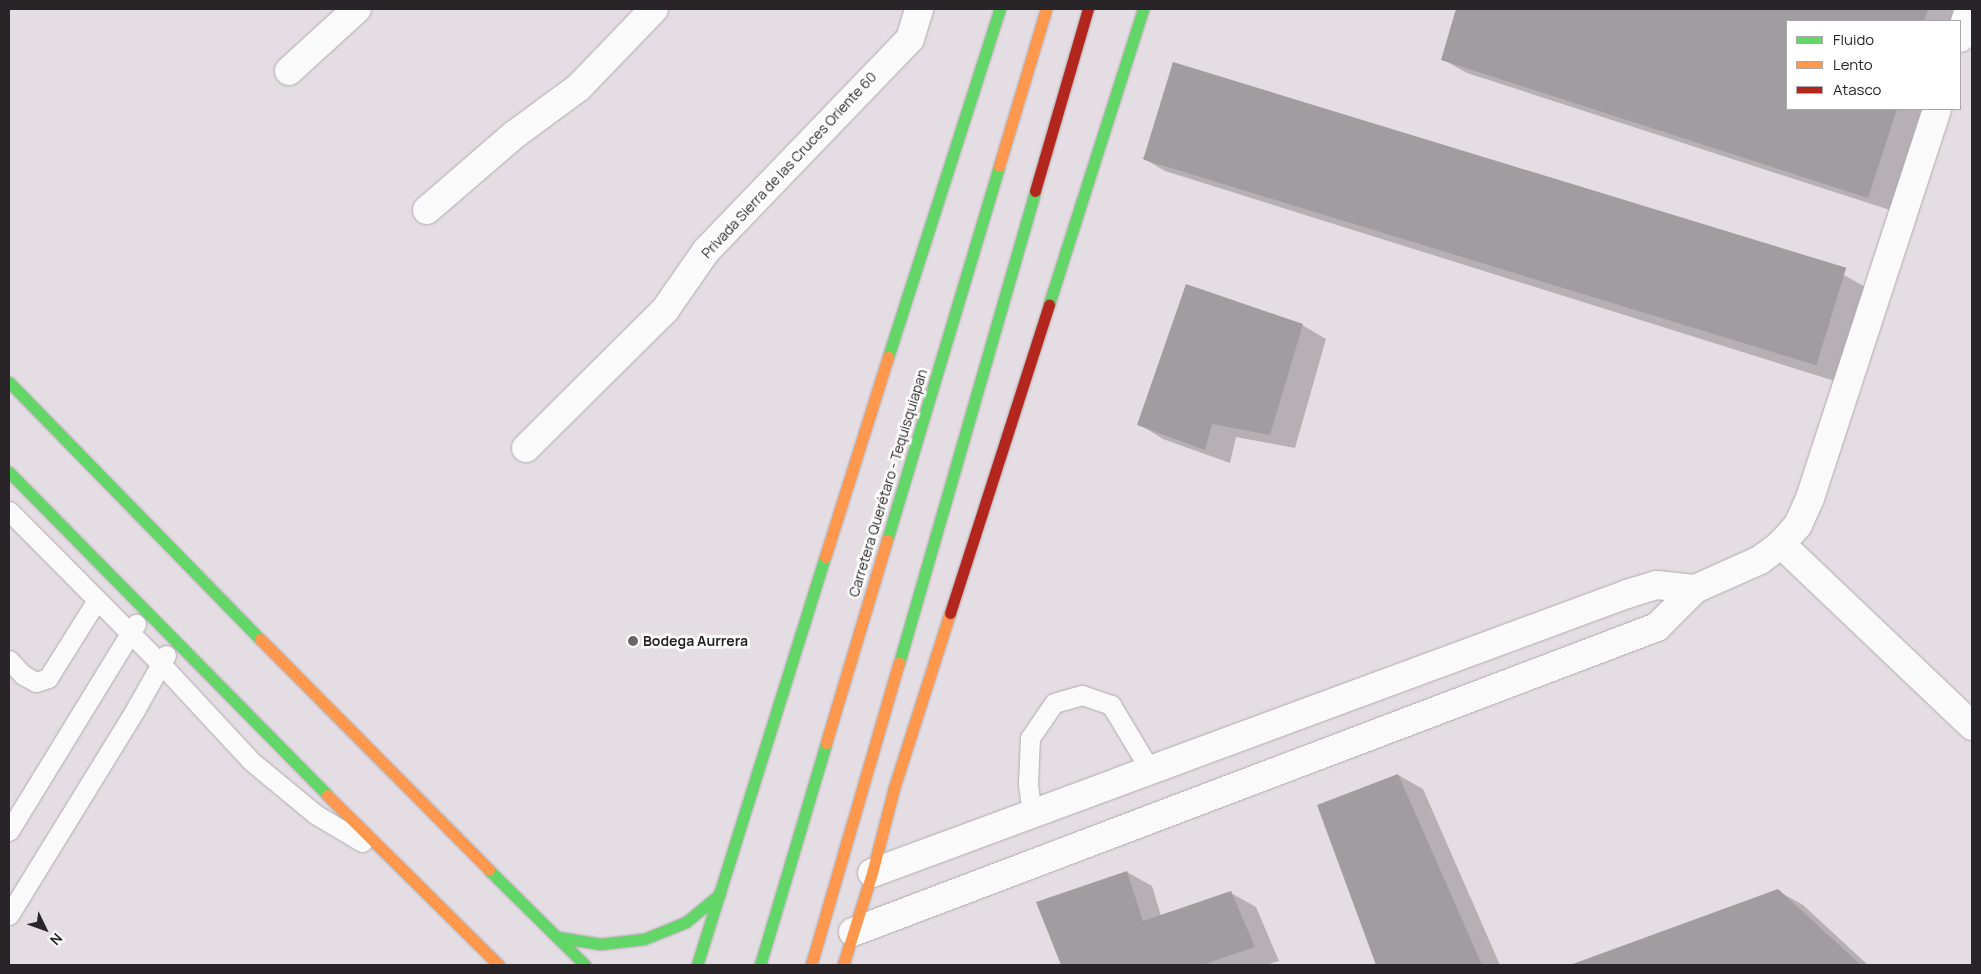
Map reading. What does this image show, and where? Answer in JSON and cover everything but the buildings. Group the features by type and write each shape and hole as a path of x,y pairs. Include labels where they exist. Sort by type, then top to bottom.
{"main road":[{"path":"696,965 720,894 965,113 1000,9"},
{"name":"Carretera Querétaro - Tequisquiapan","path":"760,965 1046,9"},
{"path":"843,965 872,873 894,788 1143,9"},
{"path":"811,965 1086,14"},
{"path":"9,382 408,790 585,965"},
{"path":"9,472 388,857 499,965"},
{"path":"557,937 600,944 644,939 686,922 720,894"},
{"path":"832,965 851,938"},
{"path":"701,949 712,965"}],"street":[{"path":"289,71 357,9"},
{"path":"427,210 514,135 579,87 654,9"},
{"name":"Privada Sierra de las Cruces Oriente 60","path":"526,448 665,310 706,251 910,39 919,9"},
{"path":"1961,35 1969,9"},
{"path":"851,938 1657,626 1695,589 1760,560 1781,544 1798,525 1810,498 1937,110"},
{"path":"1781,544 1972,726"},
{"path":"872,873 1634,592 1656,585 1695,589"}],"lane":[{"path":"9,511 130,633 251,761 315,814 388,857"},
{"path":"9,660 23,675 36,682 48,678 97,600"},
{"path":"9,831 130,633 146,611"},
{"path":"9,915 176,640"},
{"path":"1032,814 1028,783 1030,738 1054,703 1082,695 1111,705 1150,770"}],"traffic: fast":[{"path":"888,357 1000,9"},
{"path":"1049,304 1143,9"},
{"path":"887,540 999,166"},
{"path":"899,663 1035,191"},
{"path":"9,382 260,639"},
{"path":"9,472 327,795"},
{"path":"697,965 825,557"},
{"path":"760,965 826,743"},
{"path":"489,870 585,965"},
{"path":"557,937 600,944 644,939 686,922 720,894"}],"traffic: slow":[{"path":"999,166 1046,9"},
{"path":"825,557 888,357"},
{"path":"826,743 887,540"},
{"path":"843,965 872,873 894,788 950,613"},
{"path":"260,639 489,870"},
{"path":"811,965 899,663"},
{"path":"327,795 499,965"}],"traffic: jam":[{"path":"1035,191 1088,9"},
{"path":"950,613 1049,304"}],"place":[{"name":"Bodega Aurrera","path":"633,641"}]}
